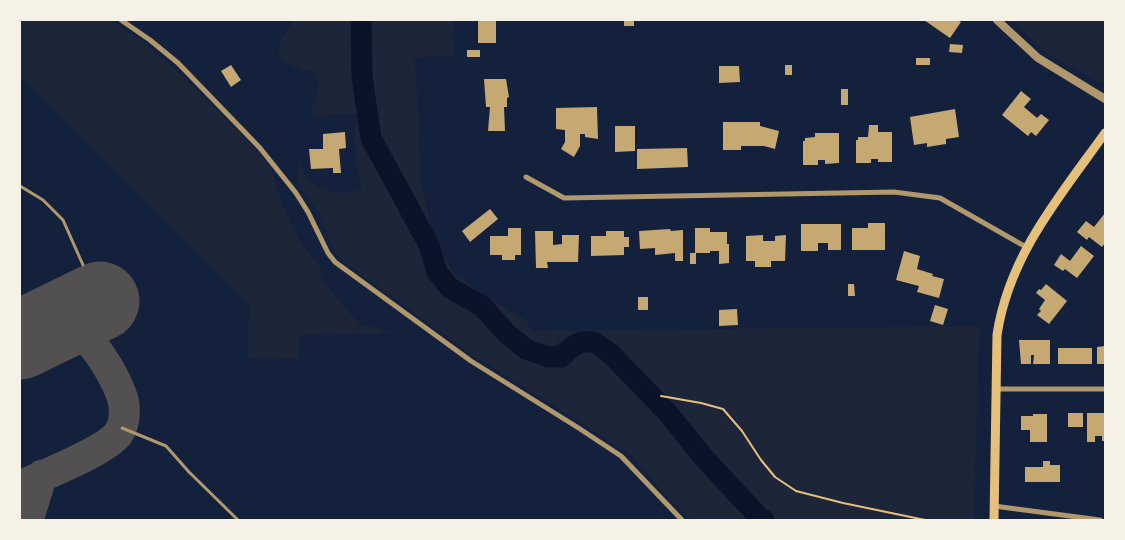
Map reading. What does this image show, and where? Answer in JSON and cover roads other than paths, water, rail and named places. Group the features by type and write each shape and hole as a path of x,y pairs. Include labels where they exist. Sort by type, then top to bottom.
{"main road":[{"path":"994,520 997,335 1000,310 1026,247 1038,226 1105,133"}],"street":[{"path":"121,20 178,63 260,148 296,193 308,212 328,253 335,262 471,361 621,456 682,520"},
{"path":"997,20 1038,58 1105,100"},
{"path":"526,177 564,198 894,192 940,198 1026,247"},
{"path":"996,389 1105,389"},
{"path":"994,506 1100,520"}],"lane":[{"path":"20,186 43,200 63,220 83,265"},
{"path":"122,428 166,446 189,472 238,520"}],"waterway":[{"path":"361,20 362,77 371,138 429,245 437,272 450,288 482,306 507,334 526,349 548,357 561,357 581,342 594,342 611,354 667,412 704,458 759,517 764,520"}]}
